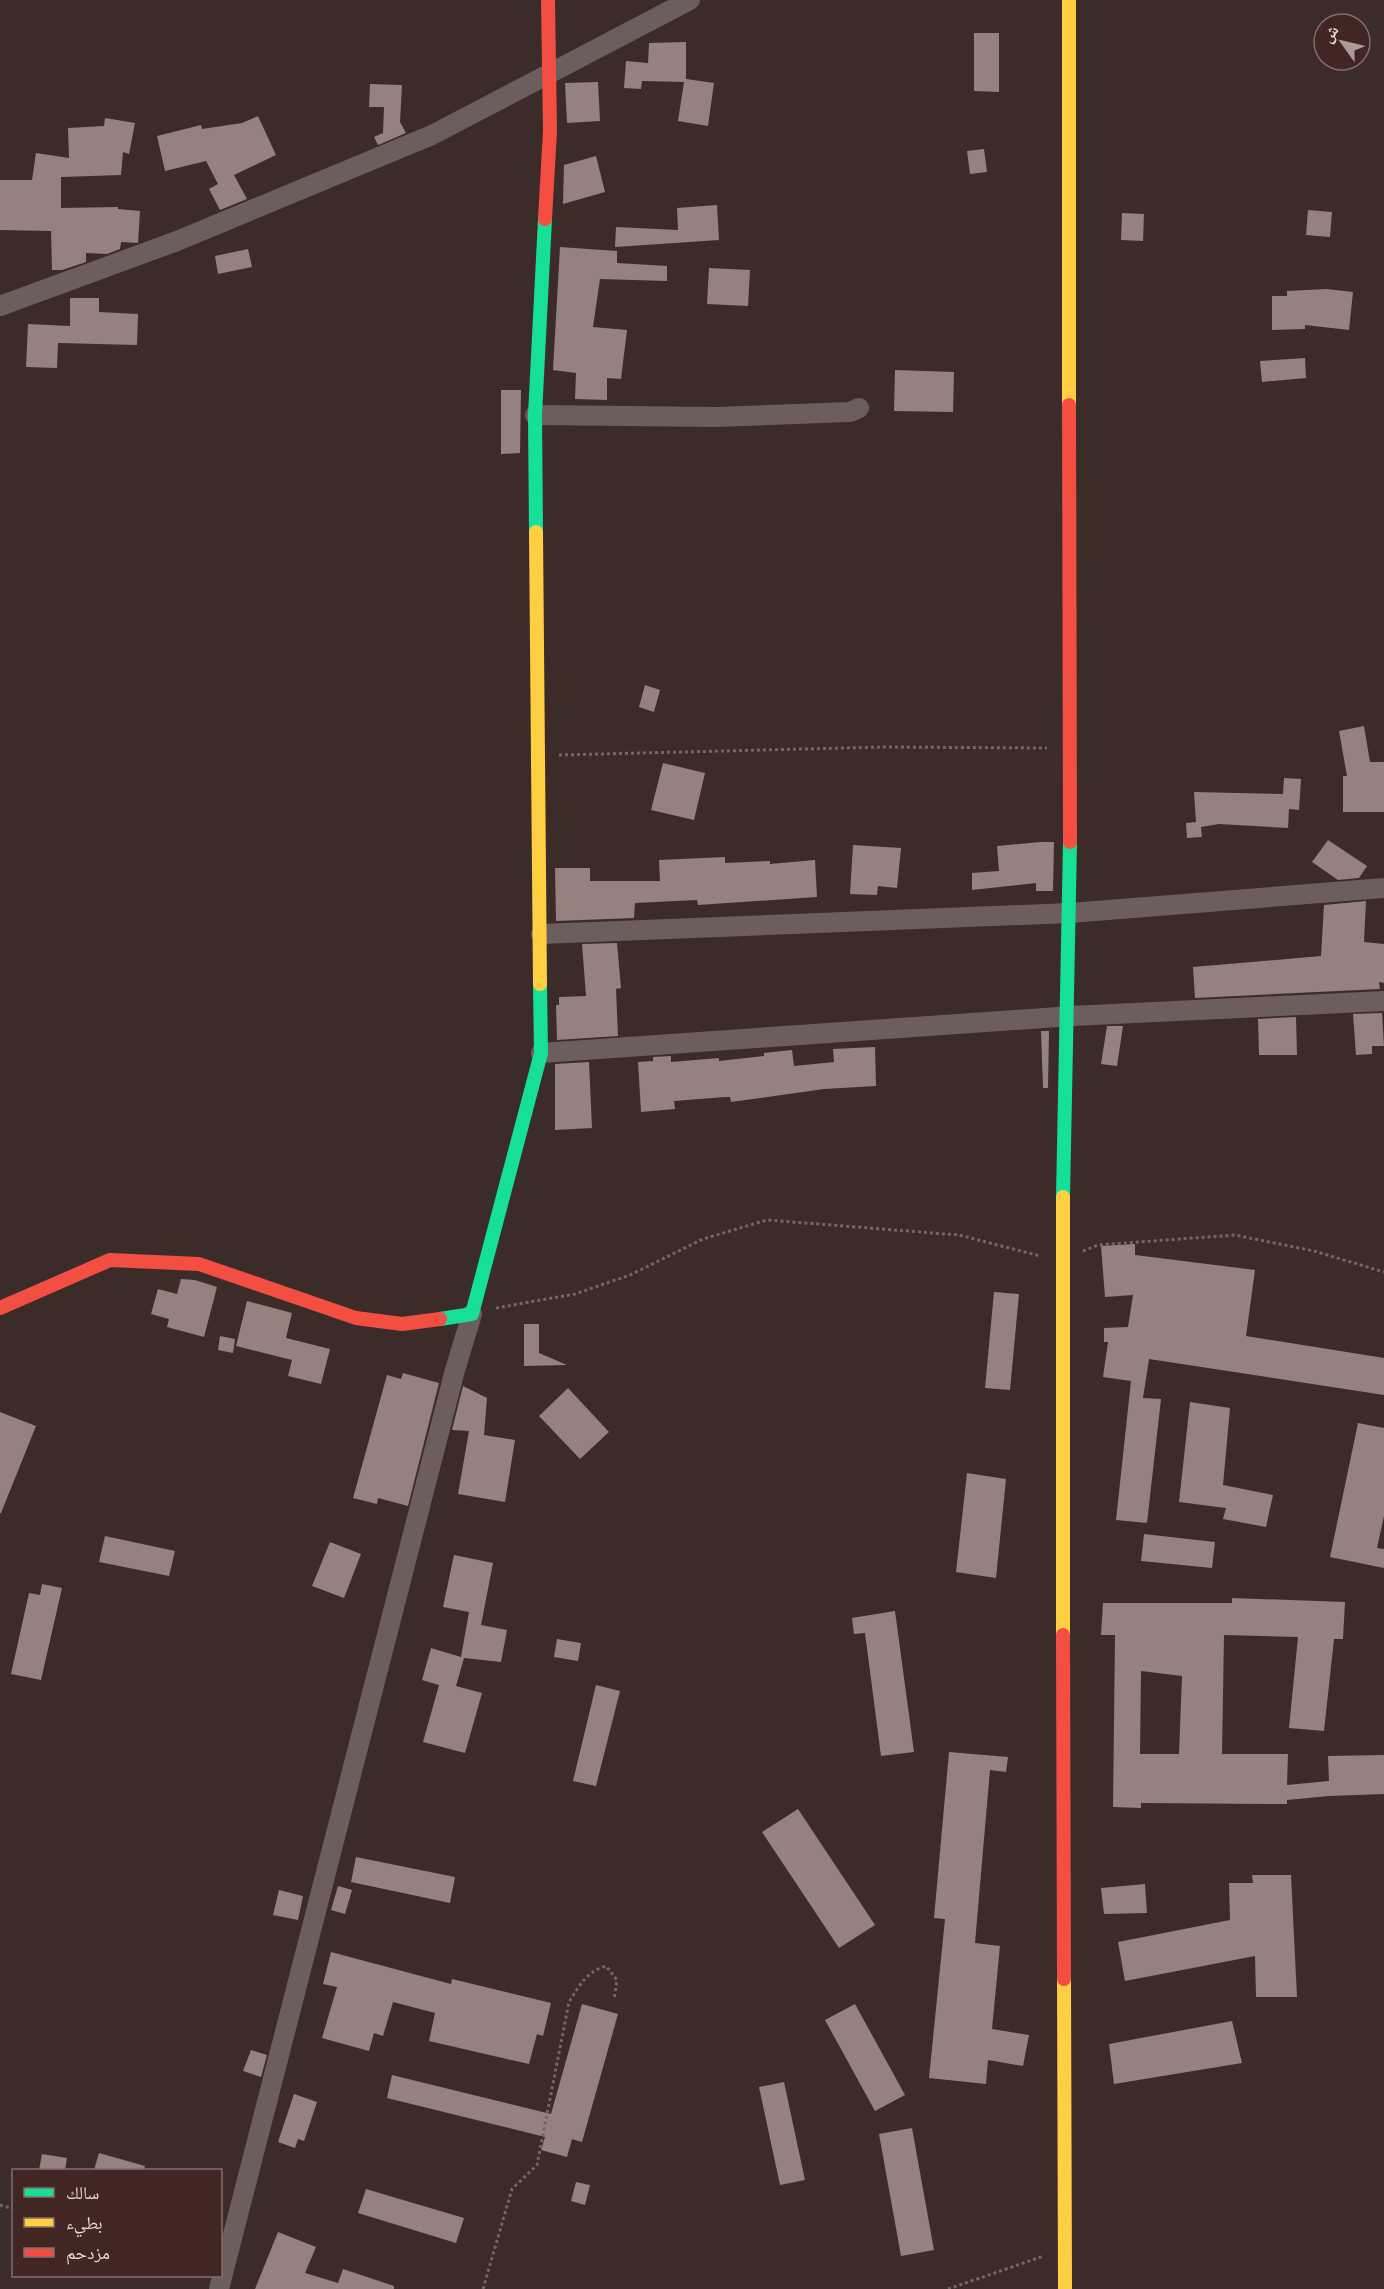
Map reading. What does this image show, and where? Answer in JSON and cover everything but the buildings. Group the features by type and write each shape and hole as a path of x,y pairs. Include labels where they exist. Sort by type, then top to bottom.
{"street":[{"path":"219,2289 452,1381 518,1147 541,1053 535,415 549,131 548,0"},
{"path":"0,306 177,242 432,135 690,0"},
{"path":"1065,2289 1062,1261 1065,1017 1070,913 1069,0"},
{"path":"535,415 716,417 850,412 859,408"},
{"path":"541,934 1070,913 1384,888"},
{"path":"541,1053 1065,1017 1384,1001"},
{"path":"0,1308 110,1260 199,1264 356,1318 402,1324 472,1314"}],"path":[{"path":"537,755 885,747 1070,748"},
{"path":"472,1314 512,1304 575,1294 630,1275 703,1239 767,1220 960,1235 1062,1261 1098,1245 1235,1235 1314,1251 1384,1272"},
{"path":"483,2289 512,2189 537,2165 569,2002 583,1980 596,1969 606,1966 617,1980 614,2000"},
{"path":"948,2289 1065,2249"}],"traffic: fast":[{"path":"536,532 535,415 545,219"},
{"path":"1063,1197 1070,842"},
{"path":"440,1319 472,1314 541,1053 540,984"}],"traffic: slow":[{"path":"1069,0 1069,405"},
{"path":"536,532 540,984"},
{"path":"1063,1197 1063,1635"},
{"path":"1064,1979 1065,2289"}],"traffic: jam":[{"path":"545,219 550,131 548,0"},
{"path":"1069,405 1070,842"},
{"path":"0,1308 110,1260 199,1264 356,1318 402,1324 440,1319"},
{"path":"1063,1635 1064,1979"}]}
